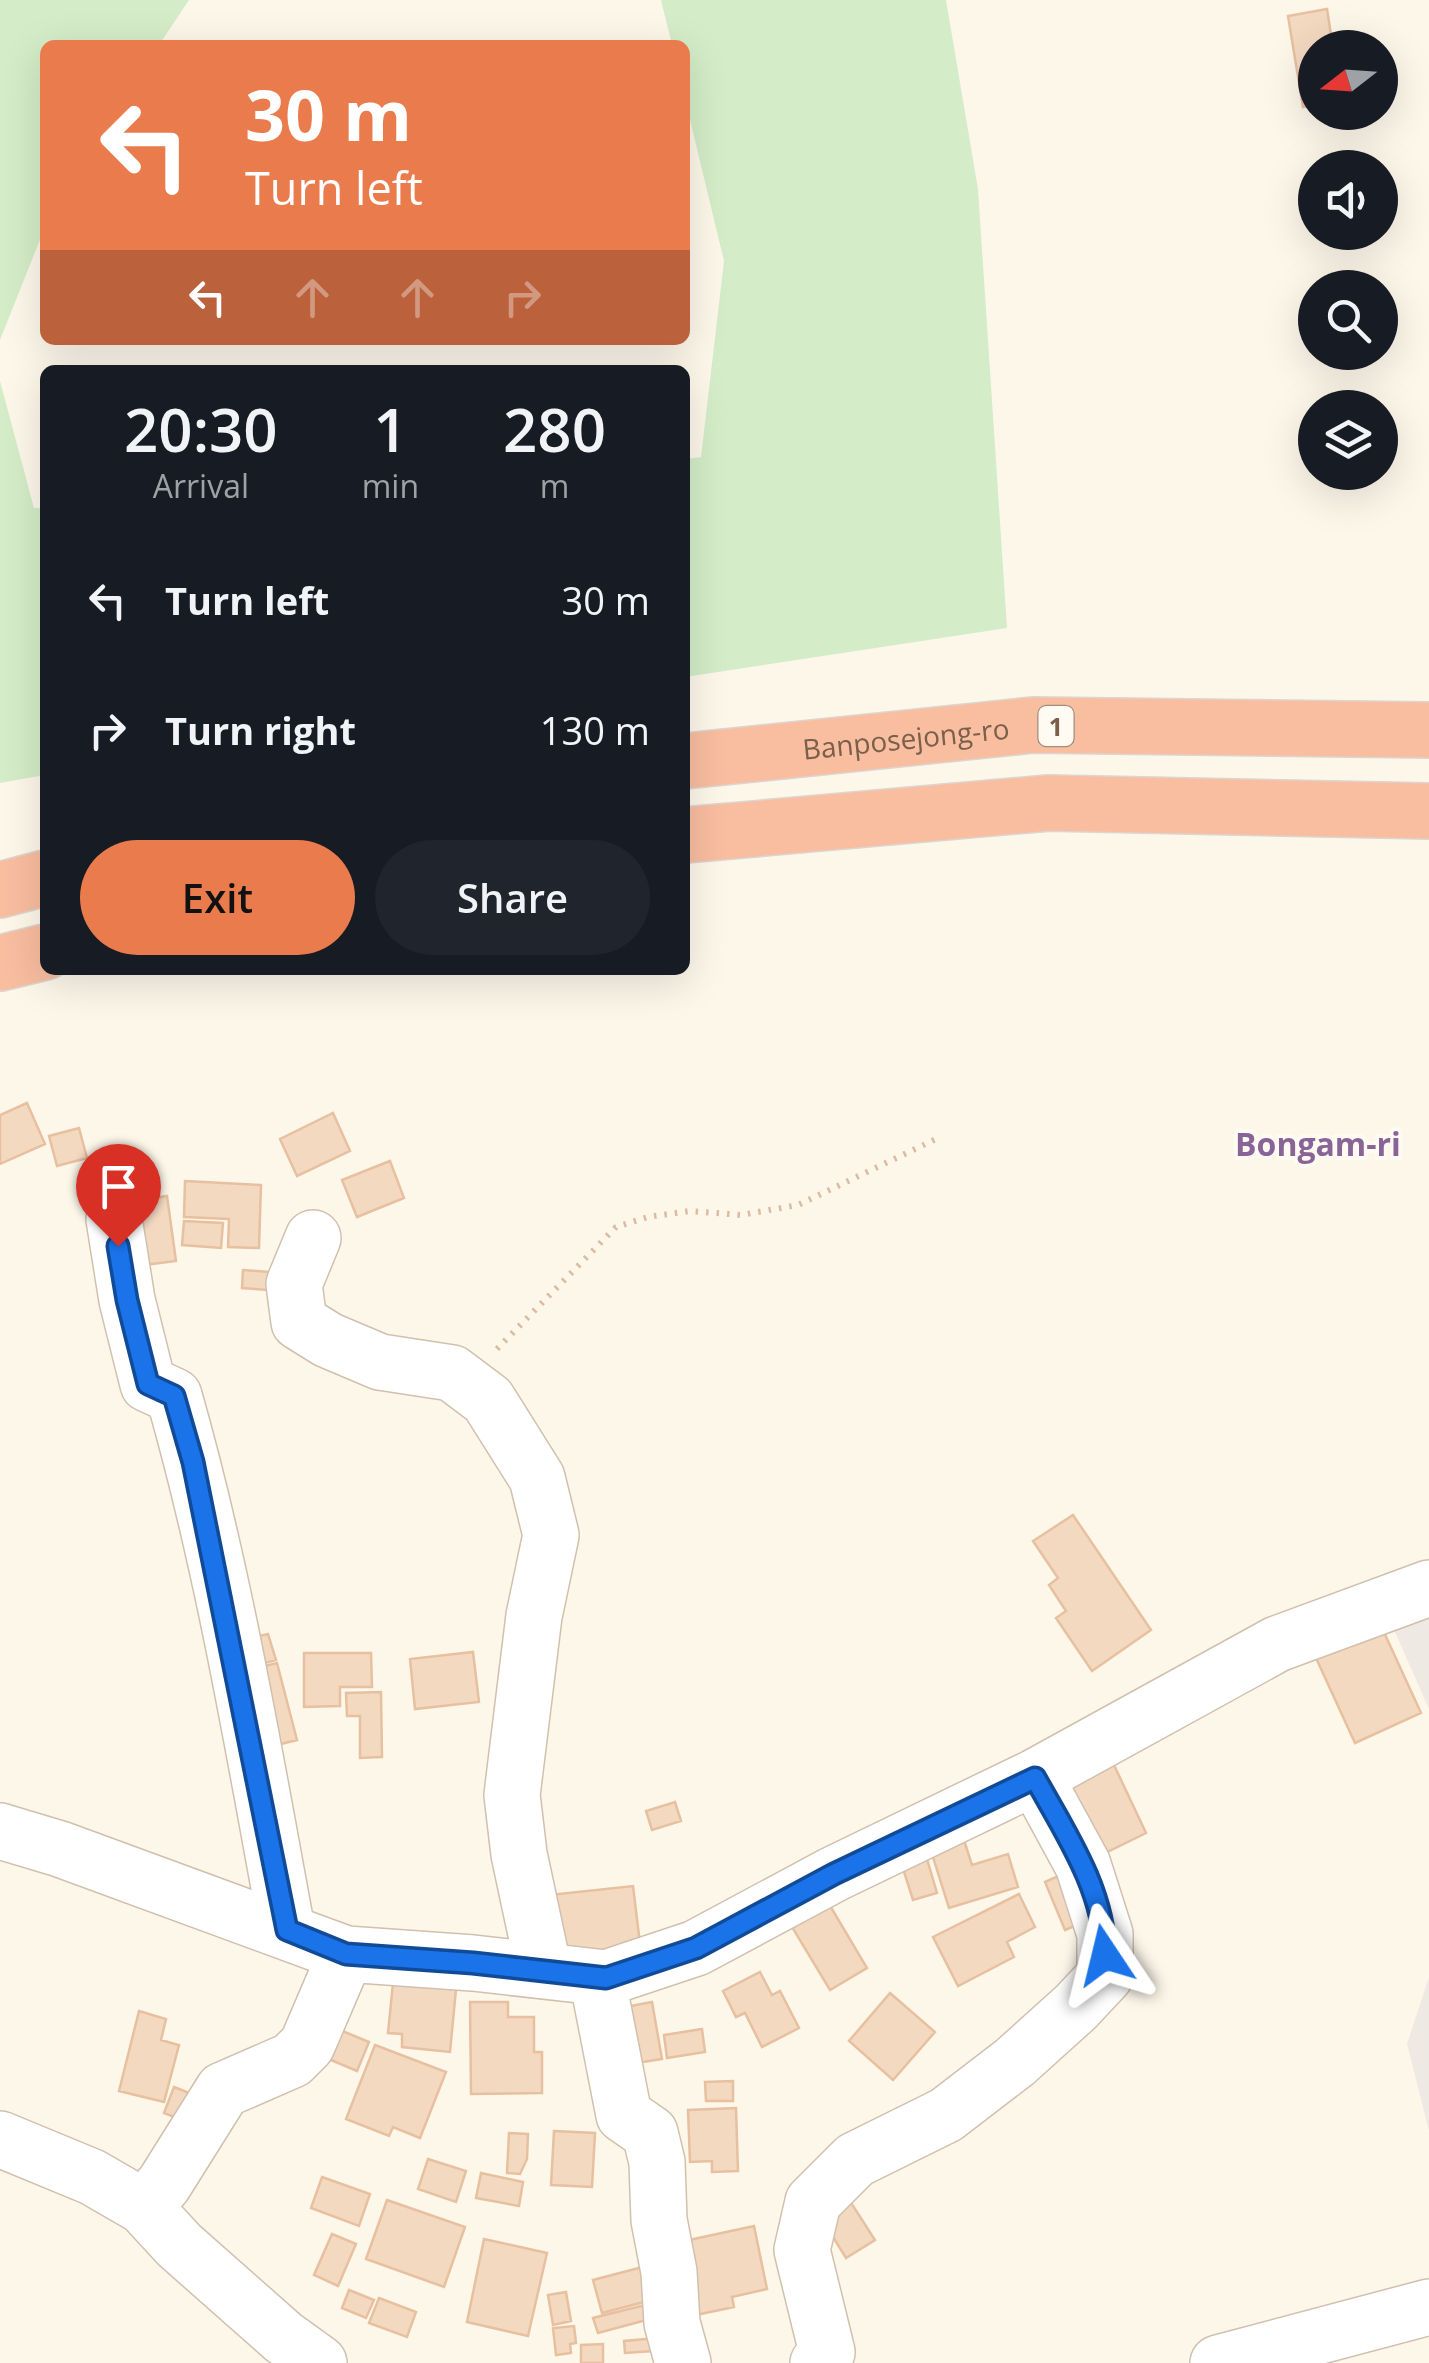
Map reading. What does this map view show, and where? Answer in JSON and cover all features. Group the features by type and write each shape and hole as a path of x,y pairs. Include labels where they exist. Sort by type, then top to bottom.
{"highway":[{"name":"Banposejong-ro","path":"690,761 1033,726 1429,730"},
{"path":"690,835 1049,804 1429,811"},
{"path":"0,890 40,879"},
{"path":"0,963 40,953"}],"street":[{"path":"114,1220 127,1300 148,1384 174,1396 193,1462 287,1930"},
{"path":"313,1238 294,1284 299,1322 328,1340 380,1362 452,1372 488,1400 538,1478 551,1536 534,1616 512,1795 544,1971"},
{"path":"0,1831 346,1954 606,1978 696,1948 834,1874 1035,1778 1277,1644 1429,1588"},
{"path":"818,2363 827,2352 802,2250 813,2202 855,2160 946,2115 1015,2062 1104,1976 1105,1934 1083,1865 1035,1778"},
{"path":"144,2207 164,2184 223,2090 292,2060 307,2045 346,1954"},
{"path":"597,1977 624,2115 650,2132 657,2162 659,2220 669,2272 672,2323 683,2363"},
{"path":"0,2139 92,2177 144,2207 179,2244 283,2337 319,2363"},
{"path":"1218,2363 1429,2306"}],"path":[{"path":"467,1384 521,1322 579,1269 616,1227 690,1210 741,1215 798,1205 936,1139"}],"shaded area":[{"path":"1429,1617 1429,1709 1391,1623"},
{"path":"1429,1977 1429,2131 1407,2044"}],"green space":[{"path":"0,0 189,0 162,40 40,40 40,240 0,340"},
{"path":"661,0 946,0 978,189 1007,628 690,676 690,458 701,457 724,261 690,120 690,40 671,40"},
{"path":"0,381 34,508 40,508 40,776 0,783"}],"building":[{"path":"1327,9 1330,30 1298,30 1298,77 1288,16"},
{"path":"27,1103 45,1144 0,1164 0,1115"},
{"path":"333,1113 350,1151 297,1176 280,1139"},
{"path":"79,1128 87,1158 57,1166 49,1136"},
{"path":"390,1161 404,1198 357,1217 342,1180"},
{"path":"185,1181 261,1185 259,1248 228,1247 229,1219 184,1217"},
{"path":"167,1196 176,1261 144,1265 135,1201"},
{"path":"184,1221 223,1223 221,1248 182,1245"},
{"path":"243,1270 281,1273 281,1291 242,1288"},
{"path":"1073,1515 1151,1630 1092,1671 1056,1618 1066,1611 1049,1585 1058,1578 1033,1541"},
{"path":"1377,1617 1421,1713 1355,1743 1311,1647"},
{"path":"268,1634 276,1660 254,1666 247,1639"},
{"path":"473,1652 479,1702 415,1709 410,1659"},
{"path":"304,1653 371,1653 372,1687 340,1687 340,1706 304,1707"},
{"path":"277,1663 297,1740 273,1746 253,1669"},
{"path":"381,1692 382,1757 360,1758 360,1716 347,1716 346,1693"},
{"path":"1114,1765 1146,1833 1095,1858 1062,1791"},
{"path":"675,1802 681,1821 652,1830 646,1811"},
{"path":"960,1828 972,1865 1008,1854 1018,1887 949,1908 927,1838"},
{"path":"924,1849 937,1893 913,1900 899,1856"},
{"path":"1056,1877 1077,1883 1091,1919 1065,1930 1045,1882"},
{"path":"633,1886 641,1952 567,1961 549,1895"},
{"path":"1019,1894 1035,1927 1007,1942 1014,1957 958,1986 933,1937"},
{"path":"829,1904 867,1968 830,1990 792,1927"},
{"path":"760,1972 772,1995 780,1991 799,2028 762,2047 745,2013 736,2017 723,1991"},
{"path":"394,1973 457,1979 450,2052 402,2047 402,2034 388,2033"},
{"path":"890,1993 935,2032 893,2080 849,2041"},
{"path":"470,2002 508,2002 508,2017 534,2017 534,2052 542,2052 542,2093 471,2094"},
{"path":"652,2002 662,2059 630,2064 620,2008"},
{"path":"139,2011 166,2019 161,2040 179,2045 164,2102 119,2091"},
{"path":"328,2025 369,2042 357,2071 317,2054"},
{"path":"702,2029 705,2052 667,2058 664,2035"},
{"path":"375,2045 446,2072 420,2138 393,2127 389,2136 346,2119"},
{"path":"733,2081 733,2101 706,2101 705,2082"},
{"path":"174,2087 197,2096 187,2122 164,2113"},
{"path":"736,2108 738,2171 712,2172 712,2161 690,2162 688,2110"},
{"path":"554,2131 595,2133 592,2187 551,2185"},
{"path":"509,2133 528,2134 527,2159 520,2174 507,2173"},
{"path":"428,2159 466,2171 456,2202 418,2189"},
{"path":"481,2173 523,2182 519,2206 476,2198"},
{"path":"322,2177 370,2194 359,2226 311,2208"},
{"path":"848,2198 875,2240 846,2258 820,2216"},
{"path":"387,2200 465,2227 444,2287 366,2259"},
{"path":"754,2226 767,2289 732,2297 734,2307 696,2315 680,2242"},
{"path":"332,2234 356,2244 338,2286 314,2275"},
{"path":"484,2239 547,2253 528,2336 467,2322"},
{"path":"654,2264 663,2297 602,2313 593,2280"},
{"path":"349,2290 374,2300 366,2318 342,2308"},
{"path":"566,2292 571,2321 553,2325 548,2295"},
{"path":"379,2298 416,2312 407,2337 369,2323"},
{"path":"657,2302 661,2316 598,2333 593,2318"},
{"path":"574,2326 576,2343 570,2344 571,2353 556,2355 553,2328"},
{"path":"668,2337 669,2350 625,2353 624,2341"},
{"path":"603,2344 603,2363 581,2363 581,2345"}],"district":[{"name":"Bongam-ri","path":"1318,1143"}],"route":[{"path":"118,1246 148,1384 174,1396 193,1462 287,1930 346,1954 606,1978 696,1948 834,1874 1035,1778 1083,1865 1105,1934 1105,1955"}]}
